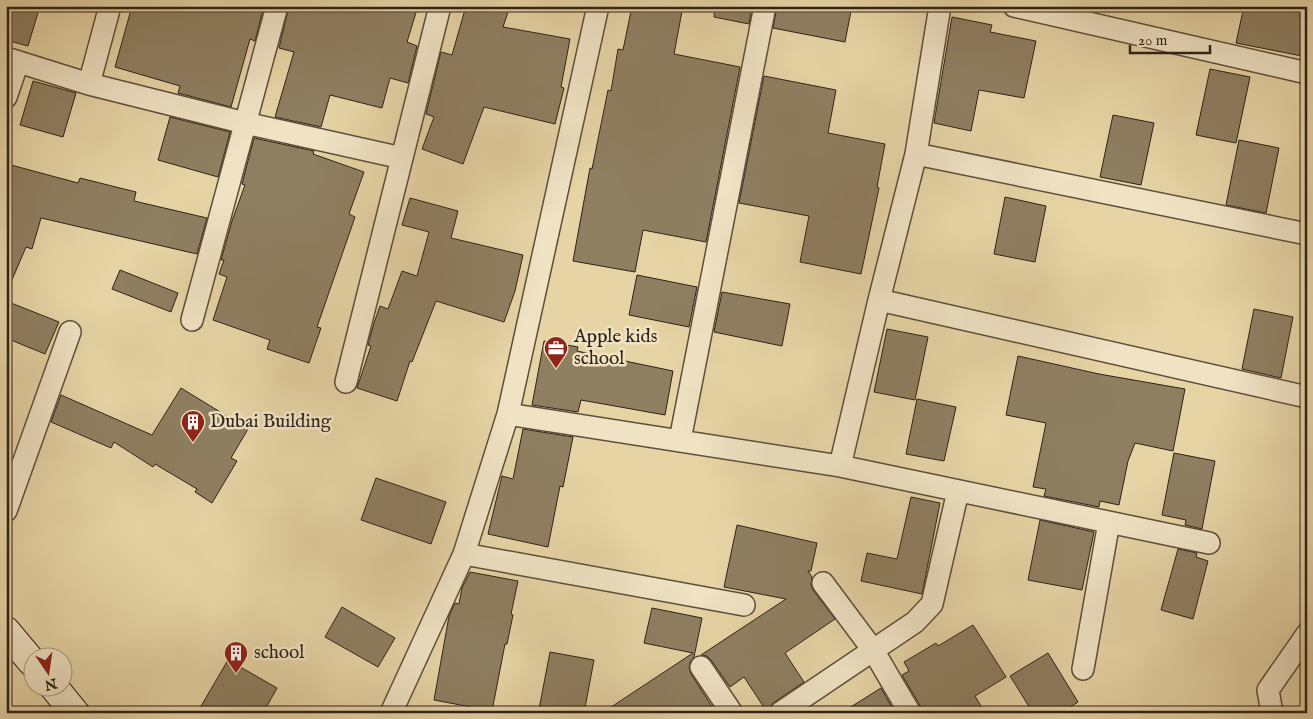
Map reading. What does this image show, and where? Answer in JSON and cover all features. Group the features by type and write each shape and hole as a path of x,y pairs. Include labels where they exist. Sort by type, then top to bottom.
{"street":[{"path":"88,84 110,6"},
{"path":"192,320 277,6"},
{"path":"346,382 440,6"},
{"path":"391,713 464,554 508,414 598,6"},
{"path":"680,440 765,6"},
{"path":"840,466 916,154 940,6"},
{"path":"1014,6 1307,73"},
{"path":"6,97 12,60 88,84 245,123 402,158"},
{"path":"916,154 1307,234"},
{"path":"879,300 1307,397"},
{"path":"6,511 70,332"},
{"path":"508,414 840,466 1209,544"},
{"path":"780,713 915,622 932,604 958,491"},
{"path":"1083,669 1109,522"},
{"path":"464,554 744,605"},
{"path":"823,583 873,650 910,713"},
{"path":"6,631 22,650"},
{"path":"1272,713 1268,690 1307,634"},
{"path":"701,667 732,713"},
{"path":"61,696 75,713"}],"building":[{"path":"6,6 40,6 28,46 6,40"},
{"path":"132,6 264,6 255,41 250,39 231,107 178,93 180,86 115,67"},
{"path":"289,6 418,6 407,42 417,46 408,83 390,78 382,108 330,95 321,127 275,117 294,52 279,48"},
{"path":"466,6 510,6 503,27 570,39 561,87 564,88 555,124 484,107 463,164 422,149 434,117 426,114 441,52 452,55"},
{"path":"632,6 683,6 674,54 740,67 706,242 643,230 635,272 573,261 590,168 592,169 608,90 611,91 618,49 623,50"},
{"path":"715,6 752,6 749,24 714,17"},
{"path":"777,6 852,6 845,42 773,28"},
{"path":"1244,6 1307,6 1307,57 1236,43"},
{"path":"952,17 992,25 990,32 1036,41 1024,98 979,90 971,131 934,123"},
{"path":"1210,69 1250,77 1236,143 1196,135"},
{"path":"764,76 836,90 828,133 885,144 877,187 879,188 861,274 800,262 809,216 739,203"},
{"path":"33,81 76,93 63,137 20,125"},
{"path":"1113,115 1154,123 1141,185 1100,177"},
{"path":"170,117 230,132 218,177 158,160"},
{"path":"254,138 314,151 313,154 364,172 349,214 355,217 317,327 321,328 309,363 267,349 270,340 213,320 227,277 219,274 224,260 221,260 245,185 242,184"},
{"path":"1239,140 1279,148 1266,213 1226,205"},
{"path":"11,165 78,183 80,178 136,192 134,201 207,218 197,254 41,218 32,249 26,247 6,294 6,180"},
{"path":"1005,197 1046,206 1035,262 994,254"},
{"path":"410,198 458,211 451,238 523,255 515,291 504,322 436,301 412,362 410,361 397,401 357,388 371,346 368,345 380,306 388,309 402,271 417,276 429,232 402,225"},
{"path":"120,270 178,293 171,312 112,289"},
{"path":"637,275 697,287 689,327 629,315"},
{"path":"722,292 790,304 782,346 714,332"},
{"path":"6,301 59,322 45,354 6,338"},
{"path":"1254,309 1293,317 1281,378 1242,369"},
{"path":"887,329 928,337 915,400 874,392"},
{"path":"544,341 578,347 577,351 673,371 665,415 581,400 578,412 532,405"},
{"path":"1018,356 1099,374 1185,389 1173,451 1135,443 1128,461 1119,505 1100,501 1099,507 1044,496 1046,489 1033,487 1046,423 1006,415"},
{"name":"Dubai Building","path":"181,388 248,429 231,458 237,461 212,503 195,492 197,489 155,464 153,467 114,442 111,448 51,422 61,395 152,435"},
{"path":"917,399 956,407 944,461 906,454"},
{"path":"523,429 573,437 563,487 560,486 548,547 488,534 502,476 513,479"},
{"path":"1174,453 1215,461 1202,529 1185,525 1186,520 1162,515"},
{"path":"376,478 446,502 431,544 361,520"},
{"path":"911,497 940,503 922,594 861,581 867,553 897,559"},
{"path":"1040,520 1094,532 1082,590 1028,580"},
{"path":"737,525 817,543 811,571 808,571 812,577 811,585 835,619 785,653 804,682 773,703 767,712 744,677 730,687 711,660 707,656 701,655 786,599 724,587"},
{"path":"1178,549 1197,553 1196,557 1208,561 1193,619 1161,610"},
{"path":"470,572 518,581 511,614 513,615 507,644 505,644 492,711 434,700 449,616 455,603 459,604 462,588"},
{"path":"342,607 395,638 378,667 325,637"},
{"path":"652,608 702,618 694,657 690,662 689,668 716,713 602,713 693,653 644,643"},
{"path":"973,625 1006,677 975,696 985,713 922,713 921,707 902,675 909,671 904,662 936,643 938,646"},
{"path":"550,652 594,660 584,713 557,713 539,709"},
{"path":"1048,653 1078,702 1061,713 1033,713 1010,676"},
{"name":"school","path":"228,660 277,688 263,713 197,713"},
{"path":"881,688 895,713 841,713"}],"place":[{"name":"Apple kids school","path":"556,369"},
{"name":"Dubai Building","path":"193,443"},
{"name":"school","path":"236,674"}]}
